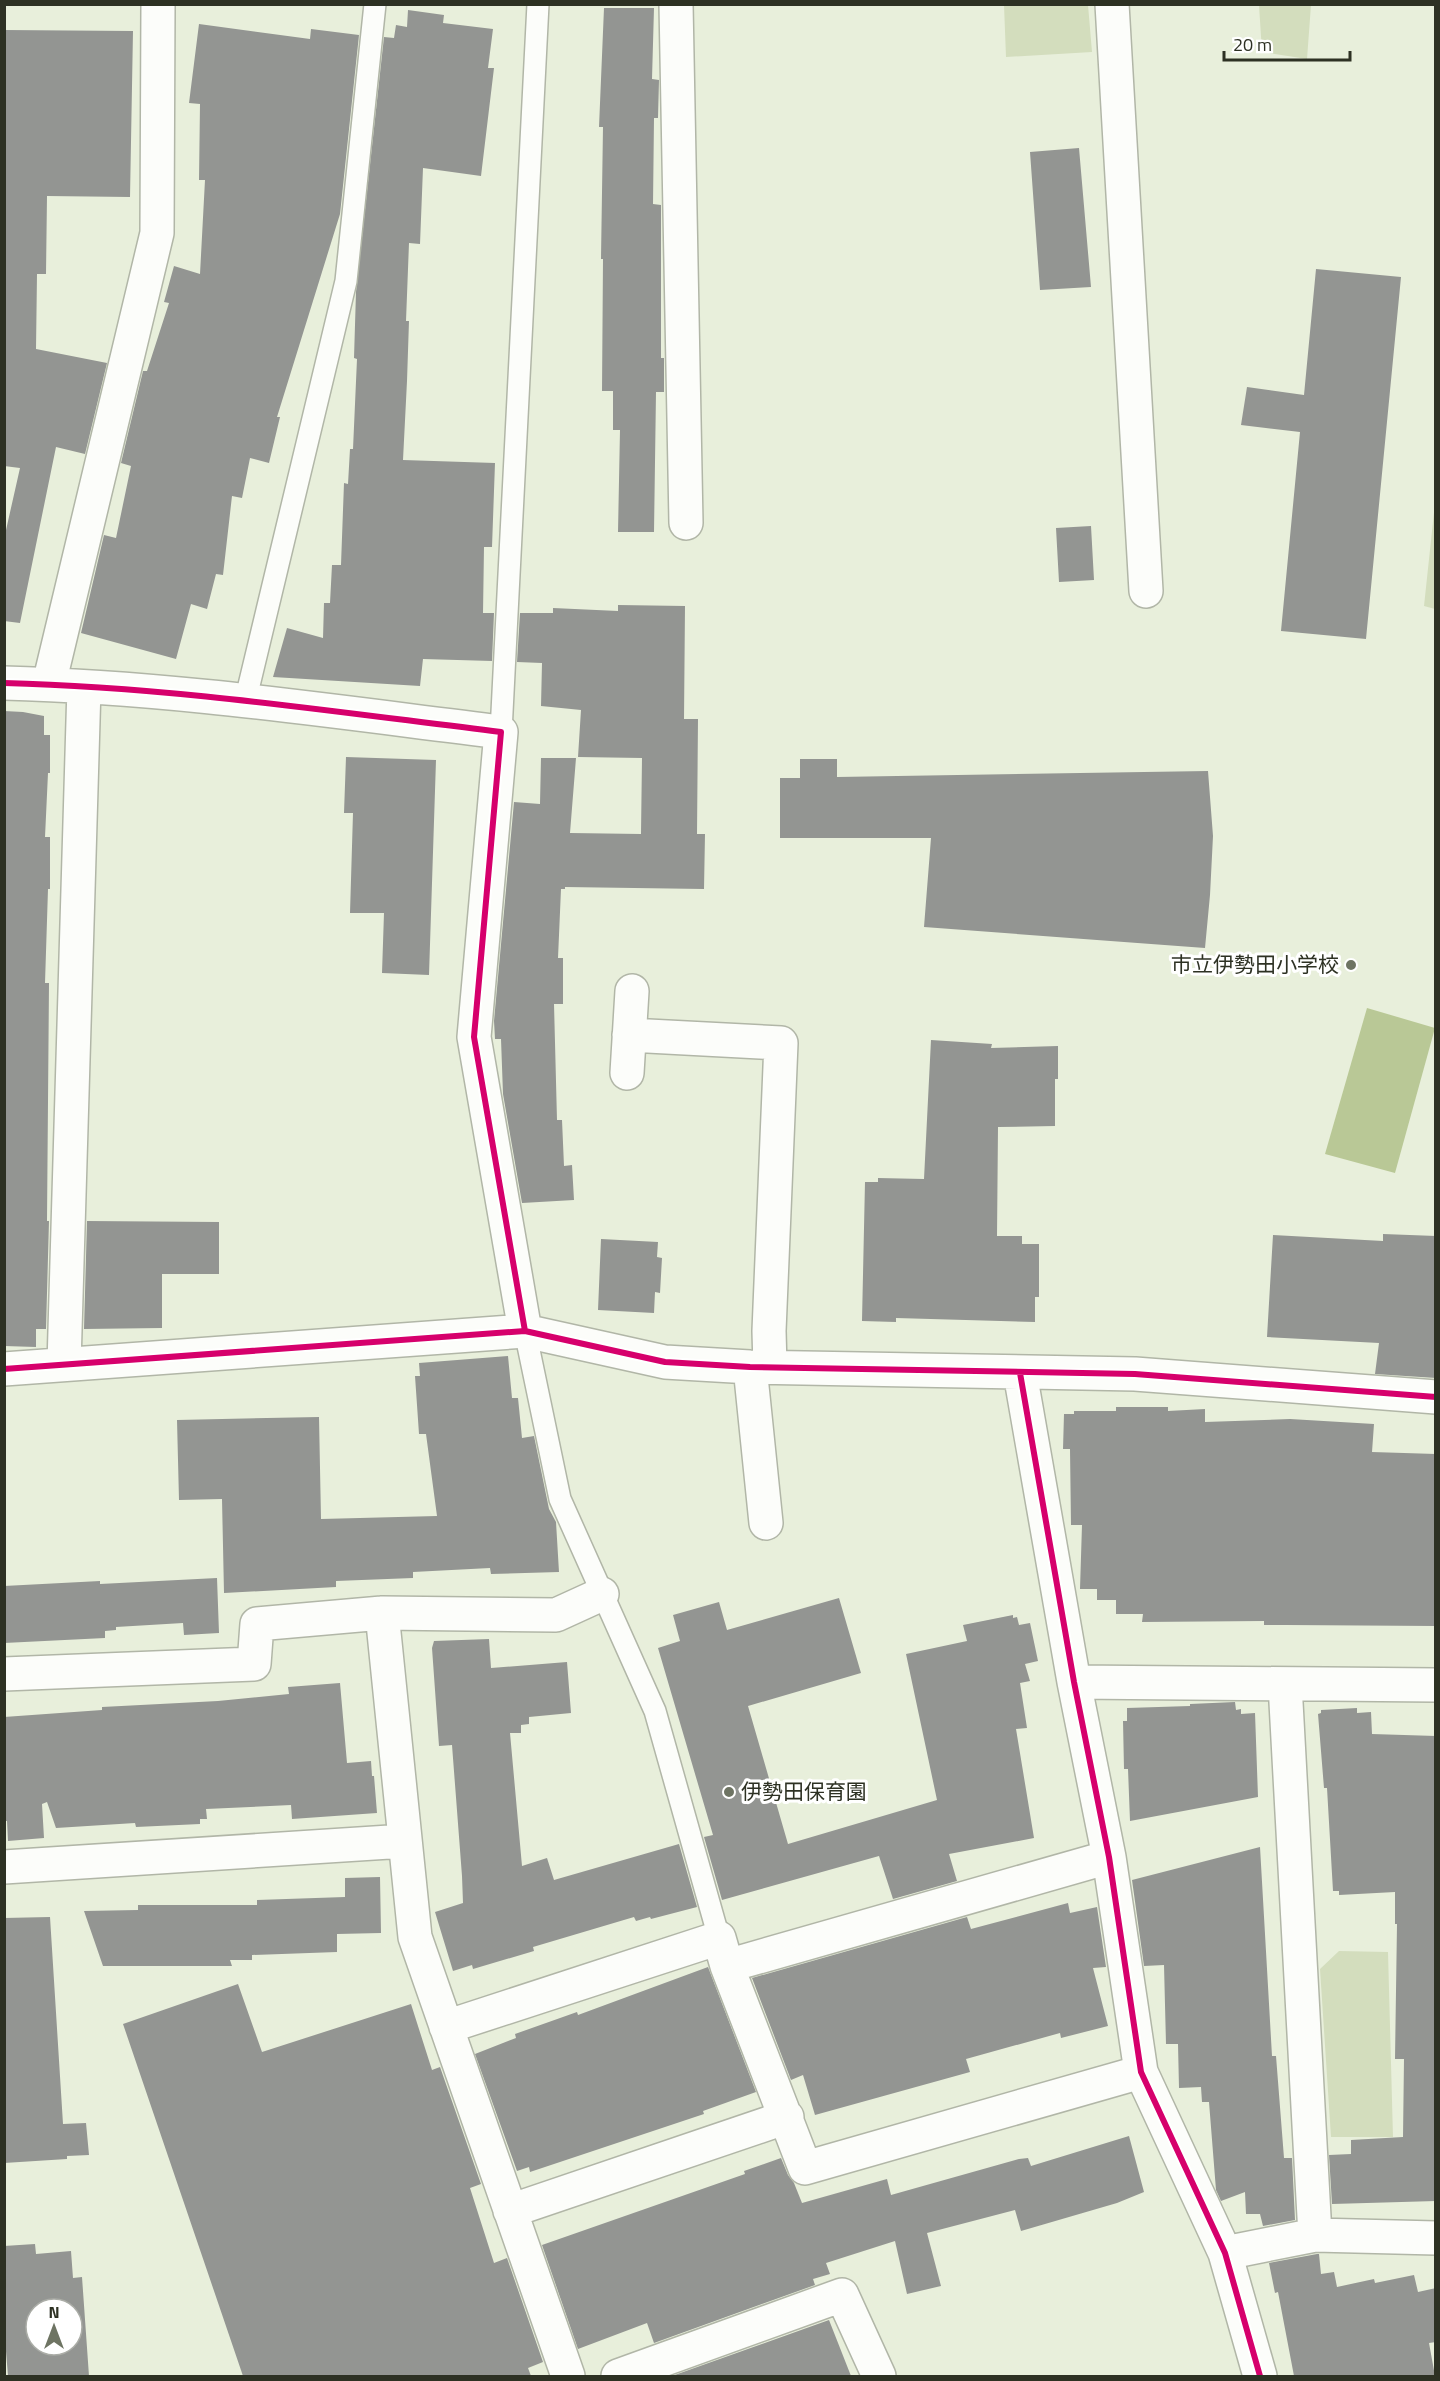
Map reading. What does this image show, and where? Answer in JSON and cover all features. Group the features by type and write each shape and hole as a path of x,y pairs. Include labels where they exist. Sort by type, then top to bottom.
{"street":[{"path":"49,684 157,233 158,4"},
{"path":"676,4 686,523"},
{"path":"1112,4 1146,591"},
{"path":"4,683 49,684 245,702 501,732 474,1037 525,1331"},
{"path":"64,1364 84,687"},
{"path":"627,1072 632,991"},
{"path":"629,1035 781,1043 769,1331 760,1367 766,1522"},
{"path":"4,1369 525,1331 665,1362 760,1367 1136,1374 1436,1397"},
{"path":"1020,1373 1074,1682 1109,1857 1141,2072 1225,2253 1260,2376"},
{"path":"4,1674 254,1664 257,1624 382,1613 556,1616 602,1594"},
{"path":"382,1613 415,1937 568,2376"},
{"path":"1074,1682 1436,1684"},
{"path":"1285,1684 1315,2235"},
{"path":"4,1867 405,1841"},
{"path":"446,2027 723,1952 1109,1857"},
{"path":"723,1952 805,2168 1141,2072"},
{"path":"510,2211 787,2117"},
{"path":"1225,2253 1315,2235 1436,2238"},
{"path":"618,2376 842,2295 879,2376"}],"lane":[{"path":"245,702 346,281 375,4"},
{"path":"501,732 538,4"},
{"path":"525,1331 560,1499 655,1711 723,1952"}],"shaded area":[{"path":"1004,5 1088,5 1092,52 1006,57"},
{"path":"1259,5 1311,5 1307,59 1262,52"},
{"path":"1435,503 1436,609 1424,606"},
{"path":"1367,1008 1435,1028 1395,1173 1325,1154"},
{"path":"1339,1951 1388,1952 1393,2137 1331,2137 1320,1969"}],"building":[{"path":"604,8 654,8 652,79 659,80 658,118 654,118 653,204 661,205 661,358 664,358 664,392 656,392 654,532 618,532 620,430 613,430 613,391 602,391 603,127 599,127"},
{"path":"408,10 444,15 443,23 493,29 488,68 494,68 481,176 423,168 420,244 409,243 406,321 409,321 403,460 495,463 492,547 484,547 483,613 494,613 492,661 423,659 420,686 273,677 287,628 323,638 324,603 330,603 332,565 341,565 344,483 348,484 350,449 353,449 357,359 354,358 356,292 384,37 394,38 396,25 407,27"},
{"path":"199,24 310,39 311,29 359,35 340,214 277,417 280,417 269,463 250,458 242,498 232,496 223,575 216,574 207,609 191,604 176,659 81,633 104,535 116,538 131,466 121,463 143,371 147,371 169,303 164,302 174,266 200,274 205,180 199,180 200,104 189,103"},
{"path":"4,30 133,31 130,197 47,196 46,274 37,274 36,349 107,363 85,454 56,447 20,623 4,621 4,539 20,468 4,466"},
{"path":"1079,148 1091,287 1040,290 1030,152"},
{"path":"1316,269 1401,277 1366,639 1281,631 1300,432 1241,425 1247,387 1304,395"},
{"path":"1091,526 1094,580 1059,582 1056,528"},
{"path":"618,605 685,606 684,719 698,719 697,834 705,834 704,889 565,887 561,889 558,958 563,958 563,1004 554,1004 557,1120 562,1120 564,1166 572,1165 574,1200 522,1203 503,1094 501,1039 495,1039 494,1021 514,802 540,804 541,758 576,758 570,833 641,834 642,758 578,757 581,710 541,706 542,663 517,662 520,613 553,613 553,608 618,611"},
{"path":"4,711 44,716 44,735 50,735 50,773 48,773 45,837 50,837 45,983 49,983 47,1221 49,1221 46,1329 36,1329 36,1347 4,1346"},
{"path":"346,757 436,760 429,975 382,973 384,913 350,913 353,813 344,813"},
{"path":"800,759 837,759 837,777 1208,771 1213,836 1205,948 924,927 931,838 780,838 780,778 800,778"},
{"path":"931,1040 992,1044 991,1048 1058,1046 1055,1126 998,1127 997,1236 1022,1236 1022,1244 1039,1244 1039,1297 1035,1297 1035,1322 896,1318 896,1322 862,1321 865,1182 878,1182 878,1178 924,1179"},
{"path":"87,1221 219,1222 219,1274 162,1274 162,1328 84,1329"},
{"path":"1383,1234 1436,1236 1436,1378 1375,1374 1379,1343 1267,1337 1273,1235 1383,1241"},
{"path":"601,1239 658,1242 657,1257 662,1258 660,1293 655,1292 654,1313 598,1310"},
{"path":"508,1356 512,1398 518,1398 522,1438 534,1436 549,1509 556,1522 559,1572 491,1574 490,1568 413,1572 413,1578 336,1581 336,1587 224,1593 222,1499 179,1500 177,1420 319,1417 321,1519 437,1516 426,1434 419,1434 415,1376 420,1376 419,1363"},
{"path":"1116,1407 1168,1407 1168,1411 1205,1409 1205,1422 1290,1419 1374,1424 1372,1452 1436,1454 1436,1626 1264,1625 1264,1621 1142,1622 1143,1614 1116,1614 1116,1600 1097,1600 1097,1589 1080,1589 1082,1525 1071,1525 1070,1449 1063,1449 1064,1414 1074,1414 1074,1411 1116,1411"},
{"path":"217,1578 219,1633 184,1635 183,1623 116,1627 116,1630 105,1631 105,1638 4,1643 4,1586"},
{"path":"839,1598 861,1673 748,1706 788,1844 937,1800 906,1654 967,1641 963,1625 1013,1615 1013,1618 1017,1617 1019,1625 1030,1623 1038,1661 1025,1664 1030,1681 1020,1683 1027,1728 1016,1729 1034,1838 949,1854 957,1881 893,1899 879,1856 722,1900 704,1837 713,1835 658,1648 680,1641 673,1615 719,1602 727,1630"},
{"path":"489,1639 491,1668 567,1662 571,1713 529,1717 529,1724 521,1725 521,1733 510,1733 522,1866 547,1858 554,1880 679,1844 697,1907 651,1919 650,1917 636,1921 634,1917 533,1947 534,1951 473,1969 472,1965 453,1971 435,1912 463,1903 462,1876 452,1745 439,1746 432,1648 434,1641"},
{"path":"340,1683 347,1763 371,1761 377,1813 292,1819 291,1805 206,1809 207,1819 200,1819 200,1824 136,1827 135,1823 56,1828 47,1802 42,1804 44,1838 8,1841 7,1821 4,1821 4,1717 102,1710 102,1707 218,1701 289,1694 288,1687"},
{"path":"1235,1702 1236,1710 1241,1709 1241,1714 1255,1713 1258,1797 1130,1821 1128,1769 1124,1769 1123,1721 1127,1721 1127,1708"},
{"path":"1357,1708 1357,1713 1371,1712 1372,1734 1436,1736 1436,2201 1332,2204 1329,2155 1351,2154 1351,2140 1403,2137 1404,2059 1395,2059 1397,1924 1395,1924 1395,1892 1339,1895 1339,1891 1333,1891 1327,1788 1324,1788 1318,1714 1321,1710"},
{"path":"1260,1847 1272,2056 1276,2056 1284,2158 1292,2158 1295,2220 1263,2226 1260,2214 1246,2214 1245,2192 1221,2201 1216,2190 1209,2102 1202,2102 1201,2087 1179,2088 1178,2044 1166,2044 1164,1965 1144,1966 1132,1880"},
{"path":"380,1877 381,1933 337,1934 337,1952 252,1955 252,1960 230,1960 232,1966 103,1966 84,1911 138,1910 138,1905 257,1905 257,1900 345,1897 345,1878"},
{"path":"1068,1903 1070,1913 1097,1907 1106,1967 1093,1968 1108,2026 1061,2038 1060,2033 966,2059 970,2072 815,2115 803,2075 791,2080 752,1978 967,1917 971,1929"},
{"path":"50,1917 63,2124 86,2123 89,2155 67,2156 67,2159 4,2163 4,1918"},
{"path":"708,1967 756,2092 703,2111 704,2114 530,2172 529,2167 517,2171 475,2054 516,2038 515,2034 577,2012 578,2015"},
{"path":"238,1984 262,2052 411,2004 432,2070 440,2067 481,2184 470,2188 494,2263 507,2258 543,2362 528,2368 531,2376 243,2376 123,2024"},
{"path":"1129,2136 1144,2192 1117,2203 1021,2231 1015,2210 927,2233 941,2286 907,2294 895,2241 826,2263 830,2274 813,2279 815,2285 654,2343 647,2323 578,2349 542,2245 745,2174 744,2171 781,2158 802,2203 887,2179 891,2195 1019,2159 1028,2158 1031,2166"},
{"path":"35,2244 36,2254 71,2251 73,2278 82,2277 83,2297 24,2297 24,2357 84,2357 84,2305 89,2376 8,2376 4,2327 4,2246"},
{"path":"1319,2254 1321,2274 1334,2272 1337,2287 1374,2279 1375,2283 1414,2275 1418,2292 1436,2288 1436,2342 1429,2343 1435,2376 1294,2376 1278,2292 1275,2293 1269,2263"},
{"path":"829,2320 851,2376 672,2376"}],"cycle path":[{"path":"4,683 66,685 191,695 501,732 474,1037 525,1331"},
{"path":"4,1369 525,1331 665,1362 750,1367 1135,1374 1436,1397"},
{"path":"1020,1373 1074,1682 1109,1857 1141,2072 1225,2253 1260,2376"}],"place":[{"name":"市立伊勢田小学校","path":"1351,965"},
{"name":"伊勢田保育園","path":"729,1792"}]}
